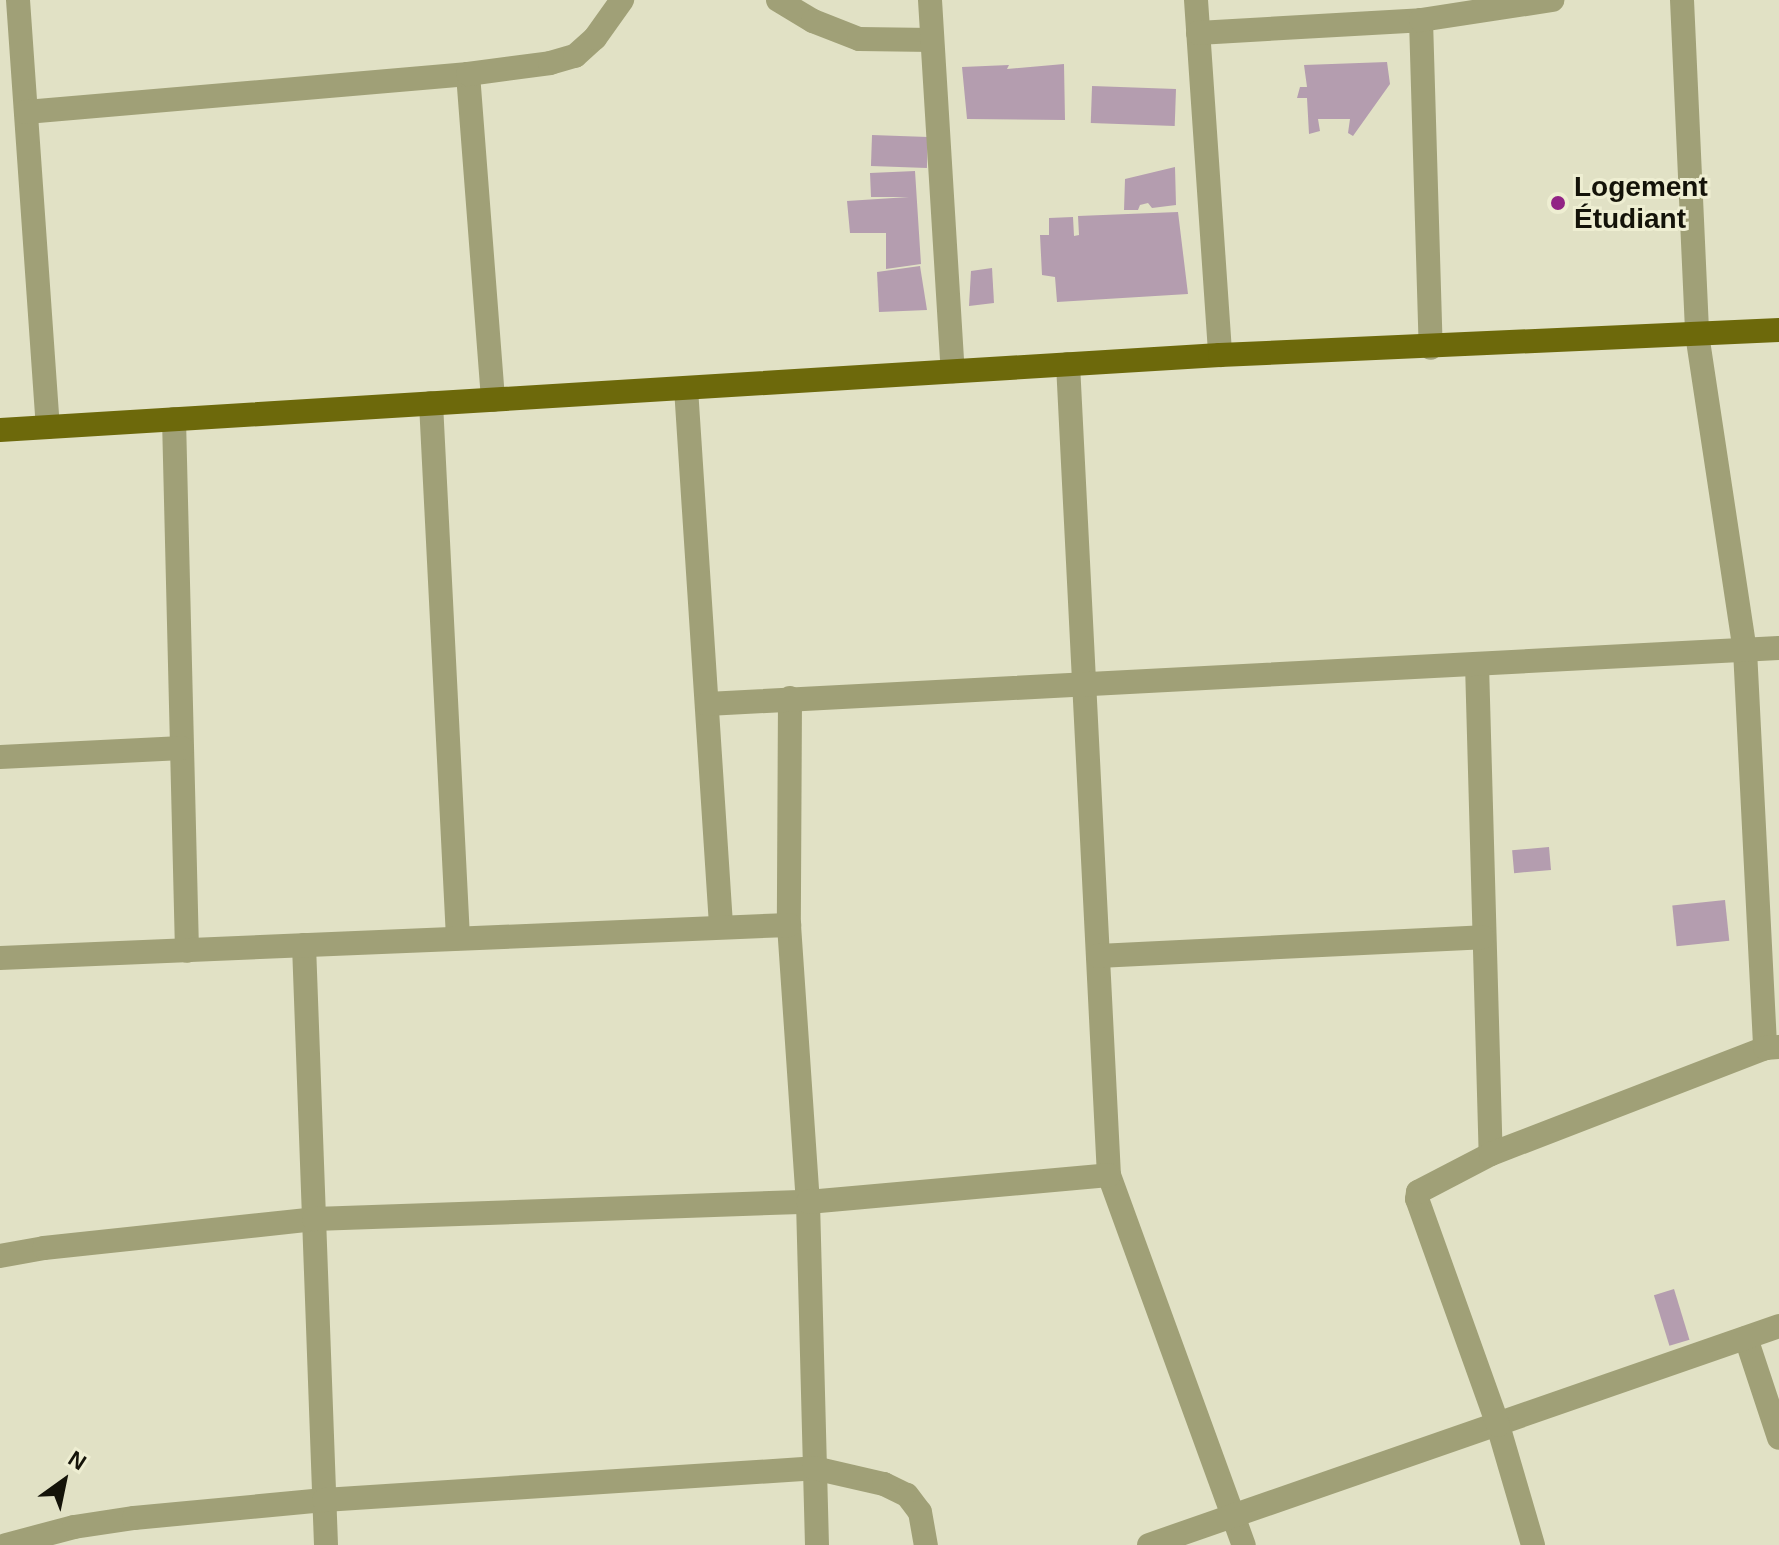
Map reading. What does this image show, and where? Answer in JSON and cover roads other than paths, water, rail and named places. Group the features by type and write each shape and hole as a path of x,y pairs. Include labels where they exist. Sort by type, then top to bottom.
{"main road":[{"path":"0,430 1220,355 1431,348 1779,330"}],"street":[{"path":"18,0 48,427"},
{"path":"26,112 468,74 550,63 575,56 595,38 622,0"},
{"path":"778,0 813,21 859,39 932,40"},
{"path":"930,0 953,371"},
{"path":"1196,0 1220,355"},
{"path":"1198,33 1421,20 1552,0"},
{"path":"1533,1545 1498,1425 1417,1199 1424,1187 1491,1154 1772,1047 1745,650 1697,334 1682,0"},
{"path":"1421,20 1431,348"},
{"path":"468,74 493,400"},
{"path":"1068,364 1109,1175 1244,1545"},
{"path":"686,388 721,925"},
{"path":"431,403 458,938"},
{"path":"174,419 187,951"},
{"path":"707,704 1779,648"},
{"path":"1477,664 1491,1154"},
{"path":"790,698 789,925 808,1202 817,1545"},
{"path":"0,757 182,748"},
{"path":"0,958 721,925 789,925"},
{"path":"1098,956 1483,937"},
{"path":"304,945 326,1545"},
{"path":"0,1256 44,1248 314,1219 808,1202 1109,1175"},
{"path":"1149,1545 1234,1518 1779,1326"},
{"path":"1746,1338 1779,1438"},
{"path":"6,1545 104,1522 324,1500 814,1468 884,1484 907,1495 920,1512 926,1545"}],"place":[{"name":"Logement Étudiant","path":"1558,203"}]}
